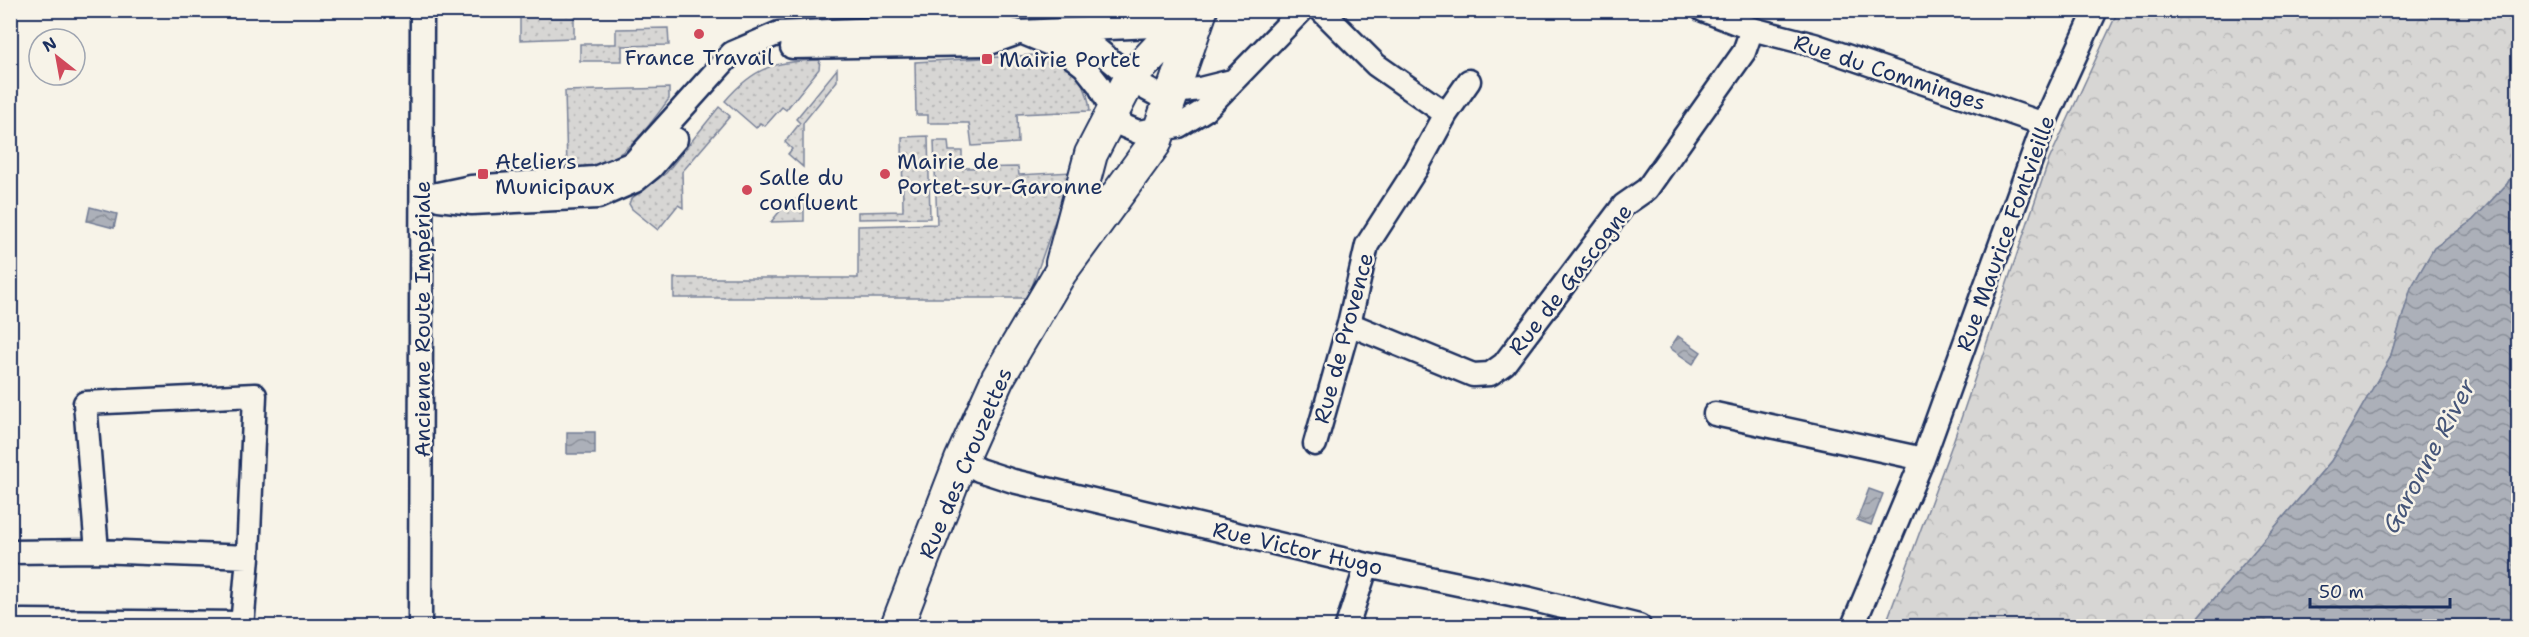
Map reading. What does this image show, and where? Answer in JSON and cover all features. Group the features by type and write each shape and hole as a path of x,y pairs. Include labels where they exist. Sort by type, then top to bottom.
{"street":[{"name":"Ancienne Route Impériale","path":"420,627 422,10"},
{"path":"1021,32 1062,49 1084,66 1099,85 1114,114 1124,126 1138,132 1179,126 1205,110 1302,10"},
{"path":"1321,10 1376,65 1446,114"},
{"name":"Rue Maurice Fontvieille","path":"1853,627 1923,459 2044,124 2096,10"},
{"path":"423,198 472,203 598,197 608,194 634,181 651,168 742,64 782,47 846,29 987,44 1021,32 1153,26 1201,11"},
{"name":"Rue des Crouzettes","path":"1060,273 1091,154 1114,114 1131,77 1163,43 1201,11"},
{"name":"Rue des Crouzettes","path":"897,627 961,460 998,378 1060,273 1155,143 1201,11"},
{"name":"Rue du Comminges","path":"1710,12 1752,29 1814,45 2044,124"},
{"path":"1064,29 1083,38 1156,94 1233,81"},
{"name":"Rue de Gascogne","path":"1349,324 1473,375 1490,374 1504,364 1624,205 1647,189 1744,52 1752,29"},
{"name":"Rue de Provence","path":"1315,444 1349,324 1367,245 1416,169 1446,114 1469,81"},
{"path":"22,621 242,625 248,557 255,395 85,403 97,551"},
{"path":"1715,414 1923,459"},
{"name":"Rue Victor Hugo","path":"961,460 979,470 1013,481 1367,566 1530,599 1639,627"},
{"path":"10,552 97,551 248,557"},
{"path":"1347,627 1367,566"}],"green space":[{"path":"858,10 987,11 971,14 858,17"},
{"path":"520,11 574,11 574,38 520,40"},
{"path":"2118,11 2518,11 2518,165 2507,184 2473,220 2434,248 2411,288 2390,358 2331,461 2191,626 1885,626 1952,445 2049,160"},
{"path":"668,28 669,45 622,46 622,61 580,61 580,44 616,44 616,29"},
{"path":"1035,55 1056,61 1073,72 1084,89 1090,111 1017,114 1018,143 972,146 969,123 928,123 928,115 916,115 915,62"},
{"path":"820,60 819,69 786,110 782,107 765,126 760,123 756,128 725,101 746,80 766,68 790,62"},
{"path":"837,69 837,81 803,123 803,167 788,154 792,149 785,142 800,123 796,119"},
{"path":"669,88 669,99 646,129 619,155 596,165 567,168 565,91"},
{"path":"719,107 730,116 682,172 683,208 678,205 658,230 632,209 629,204 631,199 666,173"},
{"path":"928,136 930,218 858,219 858,212 903,211 902,137"},
{"path":"934,141 948,141 949,151 962,151 962,168 1018,167 1019,175 1072,172 1028,298 674,298 674,278 858,278 858,226 937,224"},
{"path":"804,199 804,221 771,222 789,200"}],"water":[{"name":"Garonne River","path":"2518,165 2518,626 2191,626 2331,461 2390,358 2411,288 2434,248 2473,220 2507,184"},
{"path":"90,207 117,214 114,228 87,221"},
{"path":"1678,336 1701,352 1693,364 1670,348"},
{"path":"567,432 595,432 595,454 567,454"},
{"path":"1869,489 1883,494 1871,525 1857,520"}],"place":[{"name":"France Travail","path":"699,34"},
{"name":"Mairie Portet","path":"987,59"},
{"name":"Ateliers Municipaux","path":"483,174"},
{"name":"Mairie de Portet-sur-Garonne","path":"885,174"},
{"name":"Salle du confluent","path":"747,190"}]}
